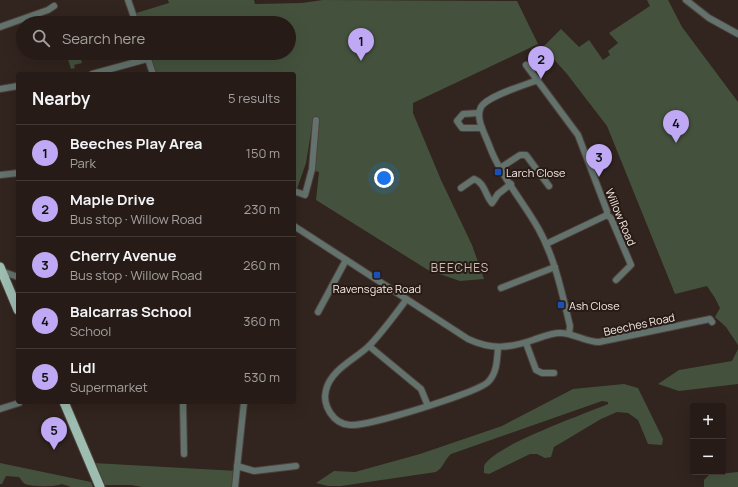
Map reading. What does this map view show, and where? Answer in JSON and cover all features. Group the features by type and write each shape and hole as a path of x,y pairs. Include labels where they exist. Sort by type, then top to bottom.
{"main road":[{"path":"1,269 16,305"},
{"path":"65,404 92,465 99,485"}],"street":[{"path":"128,0 134,16"},
{"path":"686,0 709,18 738,34"},
{"path":"31,16 48,10 54,6"},
{"path":"0,27 16,21"},
{"path":"108,72 137,60"},
{"path":"148,60 153,72"},
{"name":"Willow Road","path":"526,65 578,136 607,211 607,215 611,218 631,265 616,280"},
{"path":"538,80 488,100 481,107 479,113 482,128 500,168 539,229 546,244 555,267 570,326 569,334"},
{"path":"0,88 16,86"},
{"path":"479,113 462,114 457,120 462,128 482,128"},
{"path":"296,191 305,195 312,169 316,120"},
{"path":"500,168 520,155 526,155 549,186"},
{"path":"0,175 16,173"},
{"path":"461,188 474,179 482,184 484,192 492,203 503,189 511,184"},
{"path":"546,244 607,215"},
{"name":"Beeches Road","path":"296,227 468,340 483,345 498,348 526,343 550,335 569,334 588,341 599,342 710,319 712,322"},
{"path":"318,312 346,260"},
{"path":"501,288 555,267"},
{"path":"1,269 16,276"},
{"path":"406,300 369,346 336,373 328,384 325,400 332,416 344,424 352,425 428,406 486,384 495,370 498,348"},
{"path":"526,343 536,370 542,373 554,373"},
{"path":"369,346 421,389 428,406"},
{"path":"0,409 7,409 17,404"},
{"path":"183,404 184,454"},
{"path":"235,487 244,404"},
{"path":"237,466 254,471 296,466"}],"green space":[{"path":"168,0 254,0 255,4 302,3 323,0 517,1 538,44 413,103 413,113 441,180 472,245 484,279 460,281 428,270 316,200 319,172 315,171 319,121 313,120 306,163 296,189 296,72 152,72 148,60 296,60 296,16 134,16 133,14 169,3"},
{"path":"647,0 668,0 682,27 738,102 738,345 726,327 715,317 720,308 707,286 675,294 607,126 567,74 543,47 561,29 579,47 589,40 603,60 610,55 608,51 618,43 609,33 650,6"},
{"path":"68,60 81,60 82,63 74,65 75,68 71,69"},
{"path":"738,349 738,384 679,391 658,384 679,370 732,361"},
{"path":"624,384 638,388 663,439 662,445 648,444 638,420 628,413 617,412 601,419 554,447 551,457 545,458 537,454 530,454 489,474 484,473 484,466 491,458 504,449 540,431 608,404 608,402 602,401 451,454 441,468 436,472 341,486 328,486 316,483 334,471 355,472 420,454 502,426 573,389"},
{"path":"0,463 91,482 93,487 71,487 62,484 33,486 25,484 19,477 6,476 2,484 0,484"},
{"path":"93,463 237,471 235,487 142,487 131,485 102,485"},
{"path":"738,472 738,487 704,487 704,480 709,475 726,475 726,473"}],"place":[{"name":"Beeches Play Area","path":"361,61"},
{"name":"Maple Drive","path":"541,79"},
{"name":"Balcarras School","path":"676,143"},
{"name":"Larch Close","path":"498,172"},
{"name":"Cherry Avenue","path":"599,177"},
{"name":"Ravensgate Road","path":"377,275"},
{"name":"Ash Close","path":"561,305"},
{"name":"Lidl","path":"54,450"}],"district":[{"name":"BEECHES","path":"460,267"}]}
